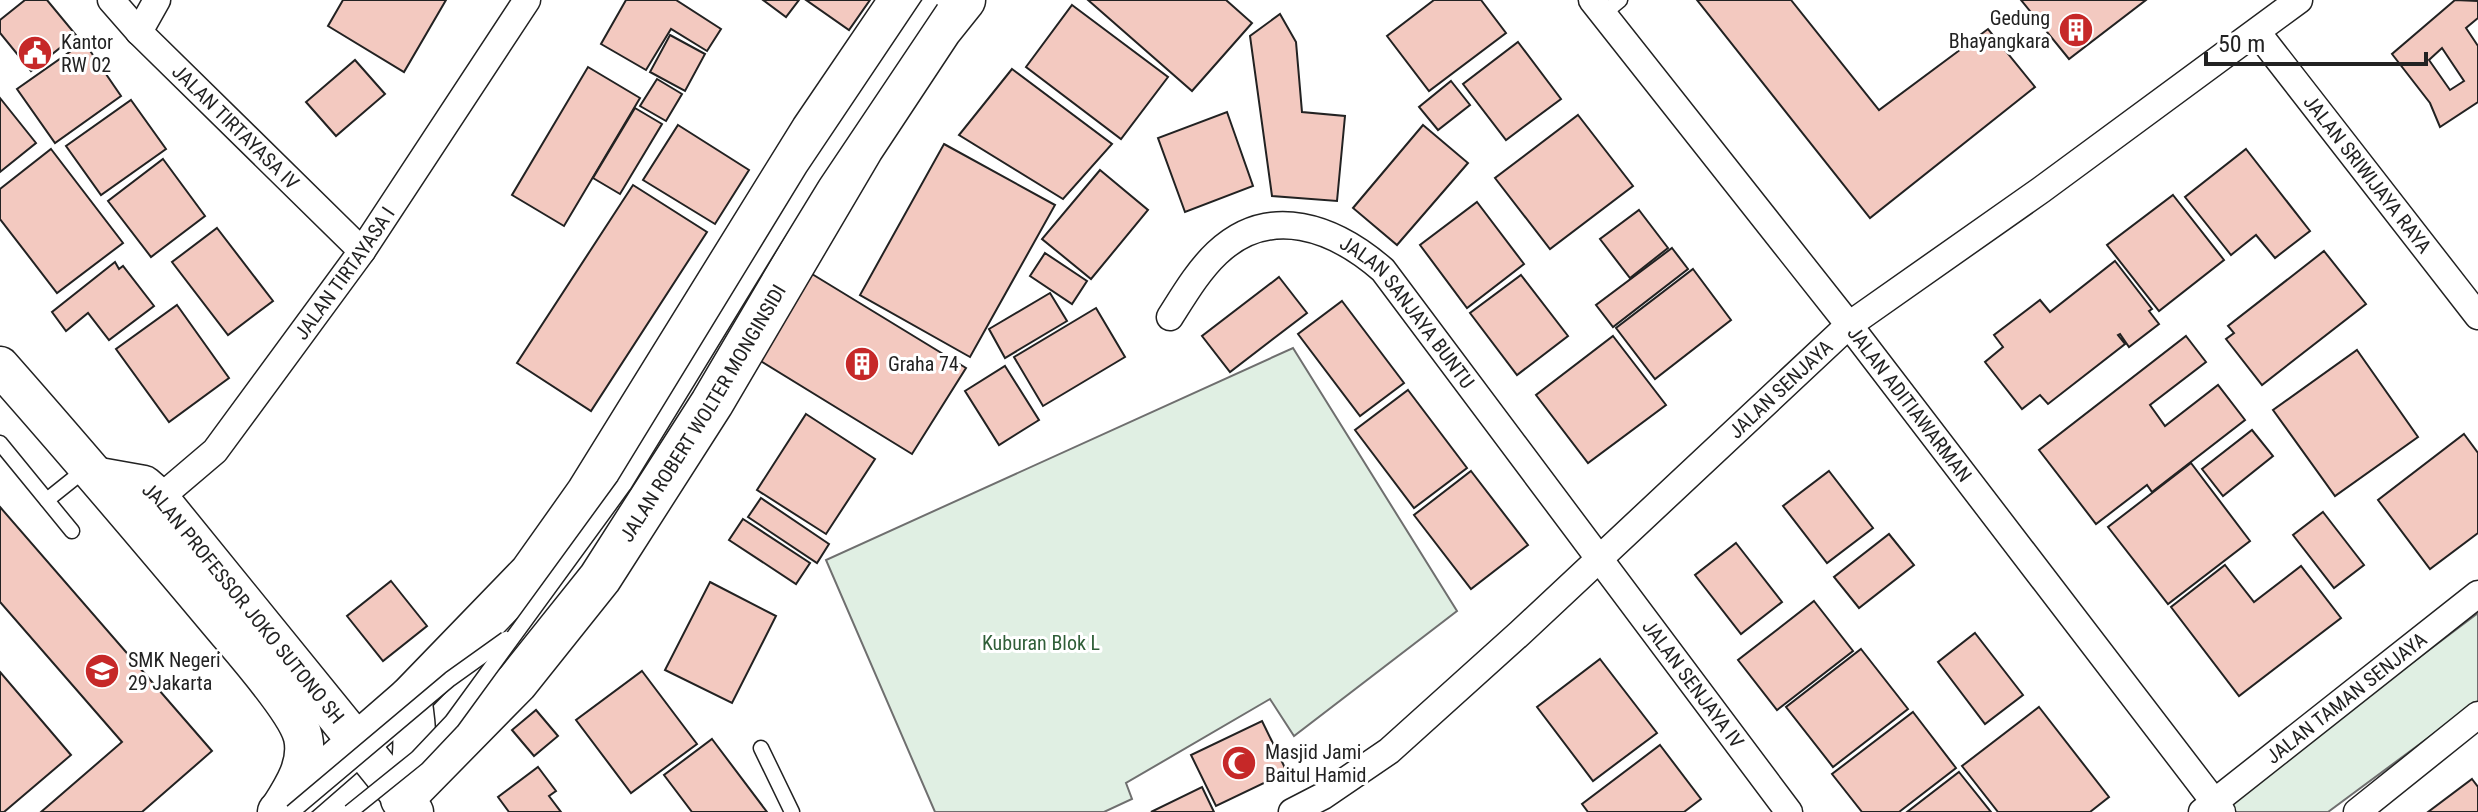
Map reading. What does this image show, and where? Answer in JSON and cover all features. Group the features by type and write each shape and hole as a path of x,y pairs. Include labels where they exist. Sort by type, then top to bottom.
{"main road":[{"path":"278,812 410,698 531,573 587,494 812,131 901,0"},
{"name":"JALAN ROBERT WOLTER MONGINSIDI","path":"401,807 517,682 600,578 712,403 862,148 940,30 964,0"},
{"path":"812,131 862,148"},
{"path":"0,366 94,472"},
{"name":"JALAN PROFESSOR JOKO SUTONO SH","path":"94,472 144,485 146,509 289,711 302,735 304,754 300,771 278,812"},
{"name":"JALAN PROFESSOR JOKO SUTONO SH","path":"146,509 359,742 401,807"},
{"path":"401,807 416,747 410,698"}],"street":[{"name":"JALAN TIRTAYASA IV","path":"111,0 139,32 362,251"},
{"path":"139,32 157,0"},
{"name":"JALAN TIRTAYASA I","path":"146,509 215,451 362,251 527,0"},
{"name":"JALAN SENJAYA","path":"1292,812 1323,796 1389,751 1520,633 1849,325 2041,190 2299,0"},
{"name":"JALAN ADITIAWARMAN","path":"1605,5 2213,809"},
{"name":"JALAN SRIWIJAYA RAYA","path":"2257,32 2478,316"},
{"name":"JALAN SANJAYA BUNTU","path":"1170,317 1196,277 1218,252 1240,236 1268,225 1289,224 1329,234 1365,255 1383,270 1598,558"},
{"name":"JALAN SENJAYA IV","path":"1598,558 1789,812"},
{"name":"JALAN TAMAN SENJAYA","path":"2213,809 2478,594"},
{"path":"2357,812 2478,715"}],"lane":[{"path":"350,812 417,758 452,721 624,485 813,176 931,0"},
{"path":"0,443 72,531"},
{"path":"47,500 94,472"},
{"path":"292,812 450,679 519,630"},
{"path":"761,748 792,812"}],"green space":[{"name":"Kuburan Blok L","path":"1293,348 1457,611 1294,736 1270,699 1126,783 1132,799 1104,812 935,812 826,560"},
{"path":"2478,613 2478,701 2328,812 2232,812 2226,803"}],"building":[{"name":"Kantor RW 02","path":"25,0 47,0 76,35 31,71 0,33 0,20"},
{"path":"343,0 446,0 404,72 328,26"},
{"path":"626,0 676,0 721,29 707,51 671,29 646,70 601,44"},
{"path":"763,0 799,0 786,17"},
{"path":"806,0 870,0 849,30"},
{"path":"1088,0 1226,0 1252,23 1192,91"},
{"path":"1434,0 1481,0 1506,33 1429,91 1387,36"},
{"path":"1697,0 1791,0 1879,110 1988,29 2035,87 1870,218"},
{"name":"Gedung Bhayangkara","path":"2021,0 2146,0 2069,59"},
{"path":"2455,0 2478,1 2478,18 2466,28 2478,46 2478,102 2440,127 2430,103 2392,54","holes":["2442,48 2464,81 2450,90 2429,60"]},
{"path":"1072,5 1168,77 1121,139 1026,67"},
{"path":"1280,14 1296,42 1302,112 1345,116 1337,201 1272,196 1250,36"},
{"path":"670,35 705,54 685,91 650,72"},
{"path":"84,42 121,96 55,143 17,89"},
{"path":"1518,42 1561,99 1506,140 1463,84"},
{"path":"355,60 385,94 336,136 306,102"},
{"path":"588,67 640,98 564,226 512,195"},
{"path":"1012,69 1112,144 1063,199 959,135"},
{"path":"657,79 682,94 666,121 640,106"},
{"path":"1451,81 1470,105 1438,130 1419,107"},
{"path":"0,98 36,143 0,172"},
{"path":"131,100 166,149 101,195 66,146"},
{"path":"635,108 662,124 620,194 593,178"},
{"path":"1227,112 1253,186 1185,212 1158,138"},
{"path":"1578,115 1633,186 1550,249 1495,178"},
{"path":"678,125 749,170 715,224 643,180"},
{"path":"1423,125 1468,163 1397,245 1353,208"},
{"path":"944,144 1055,205 970,357 860,295"},
{"path":"51,149 123,243 57,293 0,219 0,189"},
{"path":"2246,149 2310,231 2275,258 2256,235 2231,255 2185,197"},
{"path":"163,159 205,216 151,257 108,201"},
{"path":"1100,170 1148,210 1091,279 1042,239"},
{"path":"633,185 707,232 591,411 517,363"},
{"path":"2173,195 2224,260 2159,311 2107,245"},
{"path":"1477,202 1524,264 1467,308 1420,245"},
{"path":"1639,210 1668,248 1630,278 1600,239"},
{"path":"217,228 273,301 228,335 172,262"},
{"path":"1672,248 1688,269 1613,327 1596,305"},
{"path":"2324,251 2366,304 2262,385 2226,339 2234,333 2228,326"},
{"path":"1045,253 1087,281 1072,304 1030,276"},
{"path":"2115,261 2152,309 2149,311 2159,324 2129,347 2118,335 2125,344 2048,404 2040,395 2022,409 1985,362 2003,347 1994,335 2040,300 2050,312"},
{"path":"115,262 119,269 123,266 154,306 109,340 88,313 66,331 52,312"},
{"path":"1693,269 1731,320 1655,379 1616,328"},
{"name":"Graha 74","path":"812,274 966,368 912,454 759,360"},
{"path":"1521,275 1568,336 1517,375 1470,313"},
{"path":"1279,277 1307,313 1230,372 1202,336"},
{"path":"1050,293 1067,321 1005,358 989,329"},
{"path":"1342,301 1404,383 1360,416 1298,334"},
{"path":"177,305 229,378 169,422 116,349"},
{"path":"1096,308 1125,357 1043,406 1014,357"},
{"path":"1613,336 1666,405 1588,463 1536,395"},
{"path":"2186,336 2206,362 2150,405 2165,426 2218,385 2245,420 2152,492 2147,485 2096,524 2039,450"},
{"path":"2357,350 2418,437 2335,496 2273,410"},
{"path":"1005,366 1039,420 999,445 965,391"},
{"path":"1408,390 1467,468 1414,508 1355,430"},
{"path":"806,414 875,459 826,534 757,490"},
{"path":"2252,430 2273,456 2223,496 2202,469"},
{"path":"2464,434 2478,453 2478,533 2430,569 2378,500"},
{"path":"2191,463 2250,541 2168,604 2108,527"},
{"path":"1471,471 1528,545 1471,589 1414,515"},
{"path":"1829,471 1873,528 1827,563 1783,506"},
{"path":"761,498 829,544 817,563 748,517"},
{"path":"0,507 212,751 142,812 41,812 122,742 0,602"},
{"path":"2323,512 2364,565 2334,588 2293,535"},
{"path":"743,519 810,563 796,584 729,540"},
{"path":"1889,534 1914,565 1859,608 1834,577"},
{"path":"1736,543 1782,602 1741,634 1695,575"},
{"path":"2225,565 2254,602 2301,566 2341,618 2239,696 2171,607"},
{"path":"391,581 427,626 383,661 347,616"},
{"path":"710,582 776,616 732,703 665,670"},
{"path":"1814,601 1853,651 1777,710 1738,660"},
{"path":"1975,633 2023,695 1985,724 1938,662"},
{"path":"1861,649 1908,709 1833,767 1786,707"},
{"path":"1600,659 1657,733 1593,781 1537,707"},
{"path":"642,671 697,744 631,793 576,720"},
{"path":"0,672 71,755 4,812 0,812"},
{"path":"2039,707 2109,797 2090,812 1998,812 1962,766"},
{"path":"536,710 558,736 534,756 512,730"},
{"path":"1913,712 1956,768 1899,812 1862,812 1832,774"},
{"name":"Masjid Jami Baitul Hamid","path":"1262,721 1287,772 1216,806 1191,755"},
{"path":"712,739 767,812 692,812 664,775"},
{"path":"1660,745 1701,799 1684,812 1588,812 1582,804"},
{"path":"538,767 556,791 549,796 561,812 509,812 498,797"},
{"path":"1959,772 1991,812 1907,812"},
{"path":"2472,779 2478,787 2478,812 2428,812"},
{"path":"1202,787 1214,812 1151,812"}],"place":[{"name":"Gedung Bhayangkara","path":"2076,30"},
{"name":"Kantor RW 02","path":"35,53"},
{"name":"Graha 74","path":"862,364"},
{"name":"SMK Negeri 29 Jakarta","path":"102,671"},
{"name":"Masjid Jami Baitul Hamid","path":"1239,763"}]}
